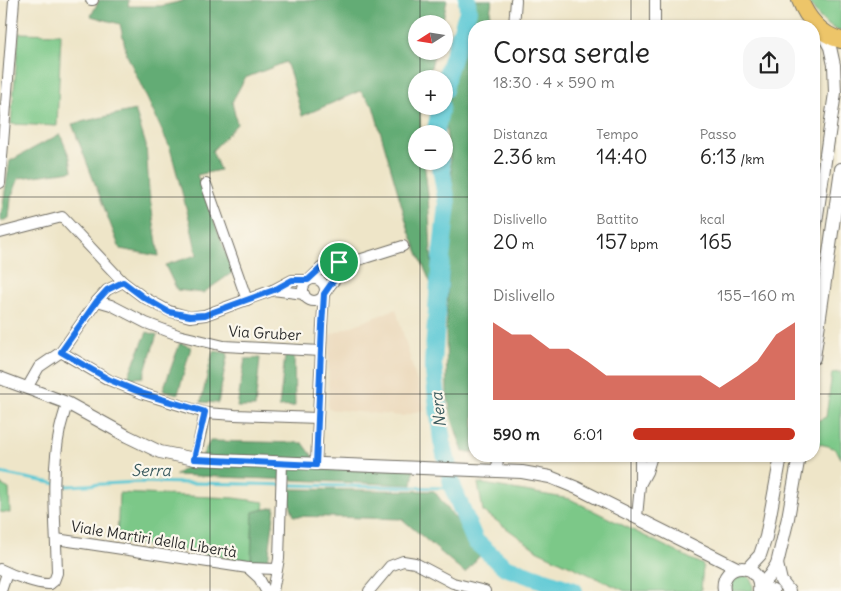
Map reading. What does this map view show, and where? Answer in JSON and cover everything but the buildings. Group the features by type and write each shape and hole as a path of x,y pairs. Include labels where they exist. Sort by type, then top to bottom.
{"main road":[{"path":"800,4 811,20"},
{"path":"820,29 841,40"}],"street":[{"path":"0,182 4,86 14,0"},
{"path":"514,20 516,0"},
{"path":"655,0 655,20"},
{"path":"820,29 830,47 834,65 835,93 820,195"},
{"path":"820,316 841,170"},
{"path":"206,184 247,300"},
{"path":"0,233 62,217 123,282 143,297 169,312 190,316 205,315 274,290 292,280 315,278 322,281 325,287 316,465"},
{"path":"322,326 303,291 304,284 308,280 321,268 339,262 349,263 403,246"},
{"path":"274,290 305,297 310,300 320,299 349,263"},
{"path":"27,388 39,367 61,352 97,301 107,290 123,282"},
{"path":"111,306 115,290 123,282"},
{"name":"Via Gruber","path":"97,301 178,335 224,346 321,351"},
{"path":"61,352 110,380 135,391 205,412 318,418"},
{"path":"0,378 67,403 160,452 194,459 281,470 316,465 418,468 522,472 550,478 577,488 699,549 756,575 759,588"},
{"path":"1,591 4,571 52,588 56,573 55,466 60,430 67,403"},
{"path":"194,459 205,412"},
{"path":"493,471 496,462"},
{"path":"637,517 640,462"},
{"path":"640,485 650,462"},
{"path":"723,587 725,577 730,572 742,568 760,555 766,537 780,462"},
{"path":"759,588 777,564 788,518 798,462"},
{"path":"273,591 279,559 281,470"},
{"name":"Viale Martiri della Libertà","path":"56,539 248,568 277,569"},
{"path":"699,549 718,570 723,587"},
{"path":"369,591 390,566 403,561 415,563 453,583 485,591"},
{"path":"777,564 782,581 789,591"},
{"name":"Viale Martiri della Libertà","path":"248,568 258,578 266,591"},
{"path":"759,588 773,591"}],"shaded area":[{"path":"396,309 425,410 402,416 328,409 329,335"}],"green space":[{"path":"99,0 129,0 128,6 161,6 182,0 447,0 444,15 408,15 408,60 433,60 430,70 408,70 408,115 420,115 420,125 408,125 408,170 425,170 433,289 409,231 373,106 360,91 302,116 286,62 245,78 232,102 237,124 212,151 220,170 197,175 233,272 203,293 177,290 165,265 197,255 170,148 127,55 120,24 91,16"},
{"path":"471,0 492,0 489,20 468,20 468,452 463,452 452,419 447,393 446,328 451,170 453,170 453,125 445,125 444,115 453,115 453,70"},
{"path":"807,0 841,0 841,32 821,19"},
{"path":"19,33 61,34 57,126 11,124"},
{"path":"135,110 146,145 149,191 159,256 120,249 72,124"},
{"path":"60,134 70,158 72,171 19,178 11,198 9,218 0,222 10,161"},
{"path":"147,332 157,335 143,377 127,379"},
{"path":"180,343 191,347 178,394 163,390"},
{"path":"213,351 228,353 218,403 201,402"},
{"path":"294,354 295,406 279,407 285,356"},
{"path":"260,358 255,407 237,407 245,359"},
{"path":"841,372 841,459 834,449 820,444 820,420 826,417 832,373"},
{"path":"210,441 303,443 317,462 415,462 412,485 175,475 202,456"},
{"path":"478,483 570,499 703,565 701,591 625,591 538,551 483,511"},
{"path":"0,484 9,489 10,513 0,512"},
{"path":"285,489 434,491 482,553 465,573 402,519 294,516"},
{"path":"119,493 234,498 264,502 264,509 253,512 251,561 117,541"},
{"path":"275,507 268,562 251,566 253,512"},
{"path":"743,574 751,581 753,591 732,591 730,588 733,580"}],"waterway":[{"name":"Nera","path":"448,70 468,11 467,0"},
{"name":"Nera","path":"437,125 439,115"},
{"name":"Nera","path":"441,170 447,204 433,364 442,441 453,488 475,541 505,567 574,591"},
{"name":"Serra","path":"0,473 68,486 139,482 453,488"}],"route":[{"path":"339,262 349,263 324,294 316,465 194,459 205,412 144,394 110,380 61,352 97,301 107,290 123,282 143,297 169,312 190,316 205,315 274,290 292,280 308,280 321,268 339,262"}]}
